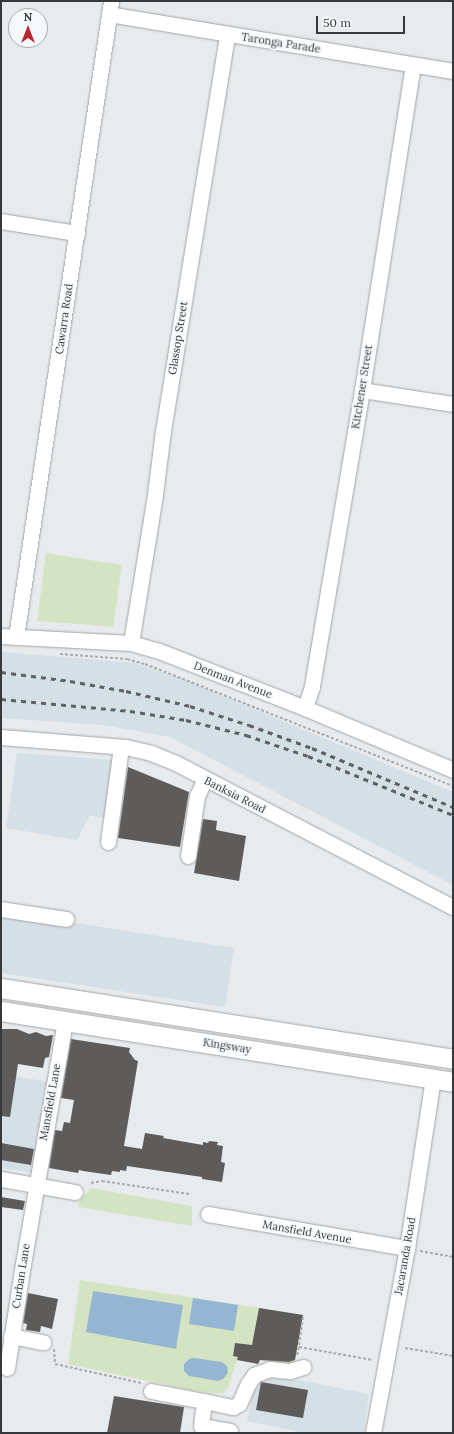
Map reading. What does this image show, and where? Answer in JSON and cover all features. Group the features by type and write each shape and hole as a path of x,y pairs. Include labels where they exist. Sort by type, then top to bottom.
{"main road":[{"name":"Kingsway","path":"1,988 445,1058"},
{"name":"Kingsway","path":"1,1010 453,1082"},
{"path":"434,1079 445,1058"}],"street":[{"name":"Taronga Parade","path":"110,7 227,34 453,71"},
{"name":"Cawarra Road","path":"16,637 110,7"},
{"name":"Glassop Street","path":"130,643 155,494 162,431 227,34"},
{"name":"Kitchener Street","path":"305,708 312,686 362,390 412,65"},
{"path":"1,221 77,233"},
{"path":"362,390 453,404"},
{"name":"Denman Avenue","path":"1,636 130,643 159,651 305,708 453,770"},
{"name":"Banksia Road","path":"1,737 122,747 151,753 176,763 453,907"},
{"path":"108,842 122,747"},
{"path":"188,856 197,796 205,779"},
{"path":"1,909 66,919"},
{"name":"Mansfield Lane","path":"36,1185 65,1020"},
{"name":"Jacaranda Road","path":"374,1433 407,1248 434,1079"},
{"path":"1,1179 75,1192"},
{"name":"Curban Lane","path":"7,1368 36,1185"},
{"name":"Mansfield Avenue","path":"208,1214 407,1248"},
{"path":"11,1336 49,1344"},
{"path":"149,1388 233,1407 239,1404 254,1375 270,1369 290,1371 303,1367"},
{"path":"204,1401 201,1426 230,1431"}],"path":[{"path":"58,654 127,659 145,664 453,786"},
{"path":"91,1182 102,1181 189,1194"},
{"path":"407,1248 453,1257"},
{"path":"303,1317 299,1347 386,1363"},
{"path":"49,1344 55,1364 149,1388"},
{"path":"405,1348 453,1356"}],"shaded area":[{"path":"1,652 135,663 182,679 453,792 453,885 170,737 103,725 1,718"},
{"path":"17,753 115,760 106,819 90,815 77,840 6,828"},
{"path":"1,911 234,948 225,1007 1,973"},
{"path":"1,1074 50,1082 33,1173 1,1168"},
{"path":"255,1378 299,1380 369,1394 364,1433 305,1433 247,1421"}],"green space":[{"path":"46,553 122,565 113,627 37,621"},
{"path":"91,1188 192,1206 192,1226 78,1207 79,1201"},
{"path":"80,1280 303,1315 294,1366 260,1360 259,1364 237,1360 228,1388 222,1394 190,1390 68,1364"}],"water":[{"path":"93,1291 183,1305 176,1349 86,1332"},
{"path":"193,1298 238,1305 234,1331 189,1324"},
{"path":"194,1358 222,1362 227,1366 228,1373 223,1379 218,1381 189,1376 184,1371 184,1364 189,1359"}],"building":[{"path":"128,767 189,792 180,847 118,838"},
{"path":"203,819 217,821 216,830 246,836 239,881 194,873"},
{"path":"1,1029 17,1029 29,1034 36,1032 46,1036 53,1035 49,1057 45,1058 43,1068 18,1064 10,1117 1,1116"},
{"path":"71,1039 130,1048 129,1052 135,1060 138,1061 124,1146 142,1149 145,1133 164,1136 163,1138 203,1145 203,1142 218,1142 217,1145 223,1146 221,1162 225,1163 222,1182 202,1179 202,1177 127,1166 126,1171 112,1171 111,1175 79,1170 78,1173 49,1168 55,1130 62,1131 64,1122 70,1123 74,1100 61,1098"},
{"path":"1,1143 34,1149 31,1165 1,1160"},
{"path":"1,1197 25,1201 23,1210 1,1207"},
{"path":"28,1293 58,1299 52,1329 41,1326 40,1332 26,1330 27,1324 23,1323"},
{"path":"259,1308 303,1315 295,1360 289,1362 260,1360 258,1364 237,1360 238,1357 233,1356 235,1343 252,1345"},
{"path":"261,1382 308,1390 303,1418 256,1410"},
{"path":"114,1396 184,1407 180,1433 107,1433"}],"railway":[{"path":"1,672 70,681 126,691 190,706 249,725 312,748 453,807"},
{"path":"1,699 130,711 186,720 246,735 308,756 453,815"}]}
